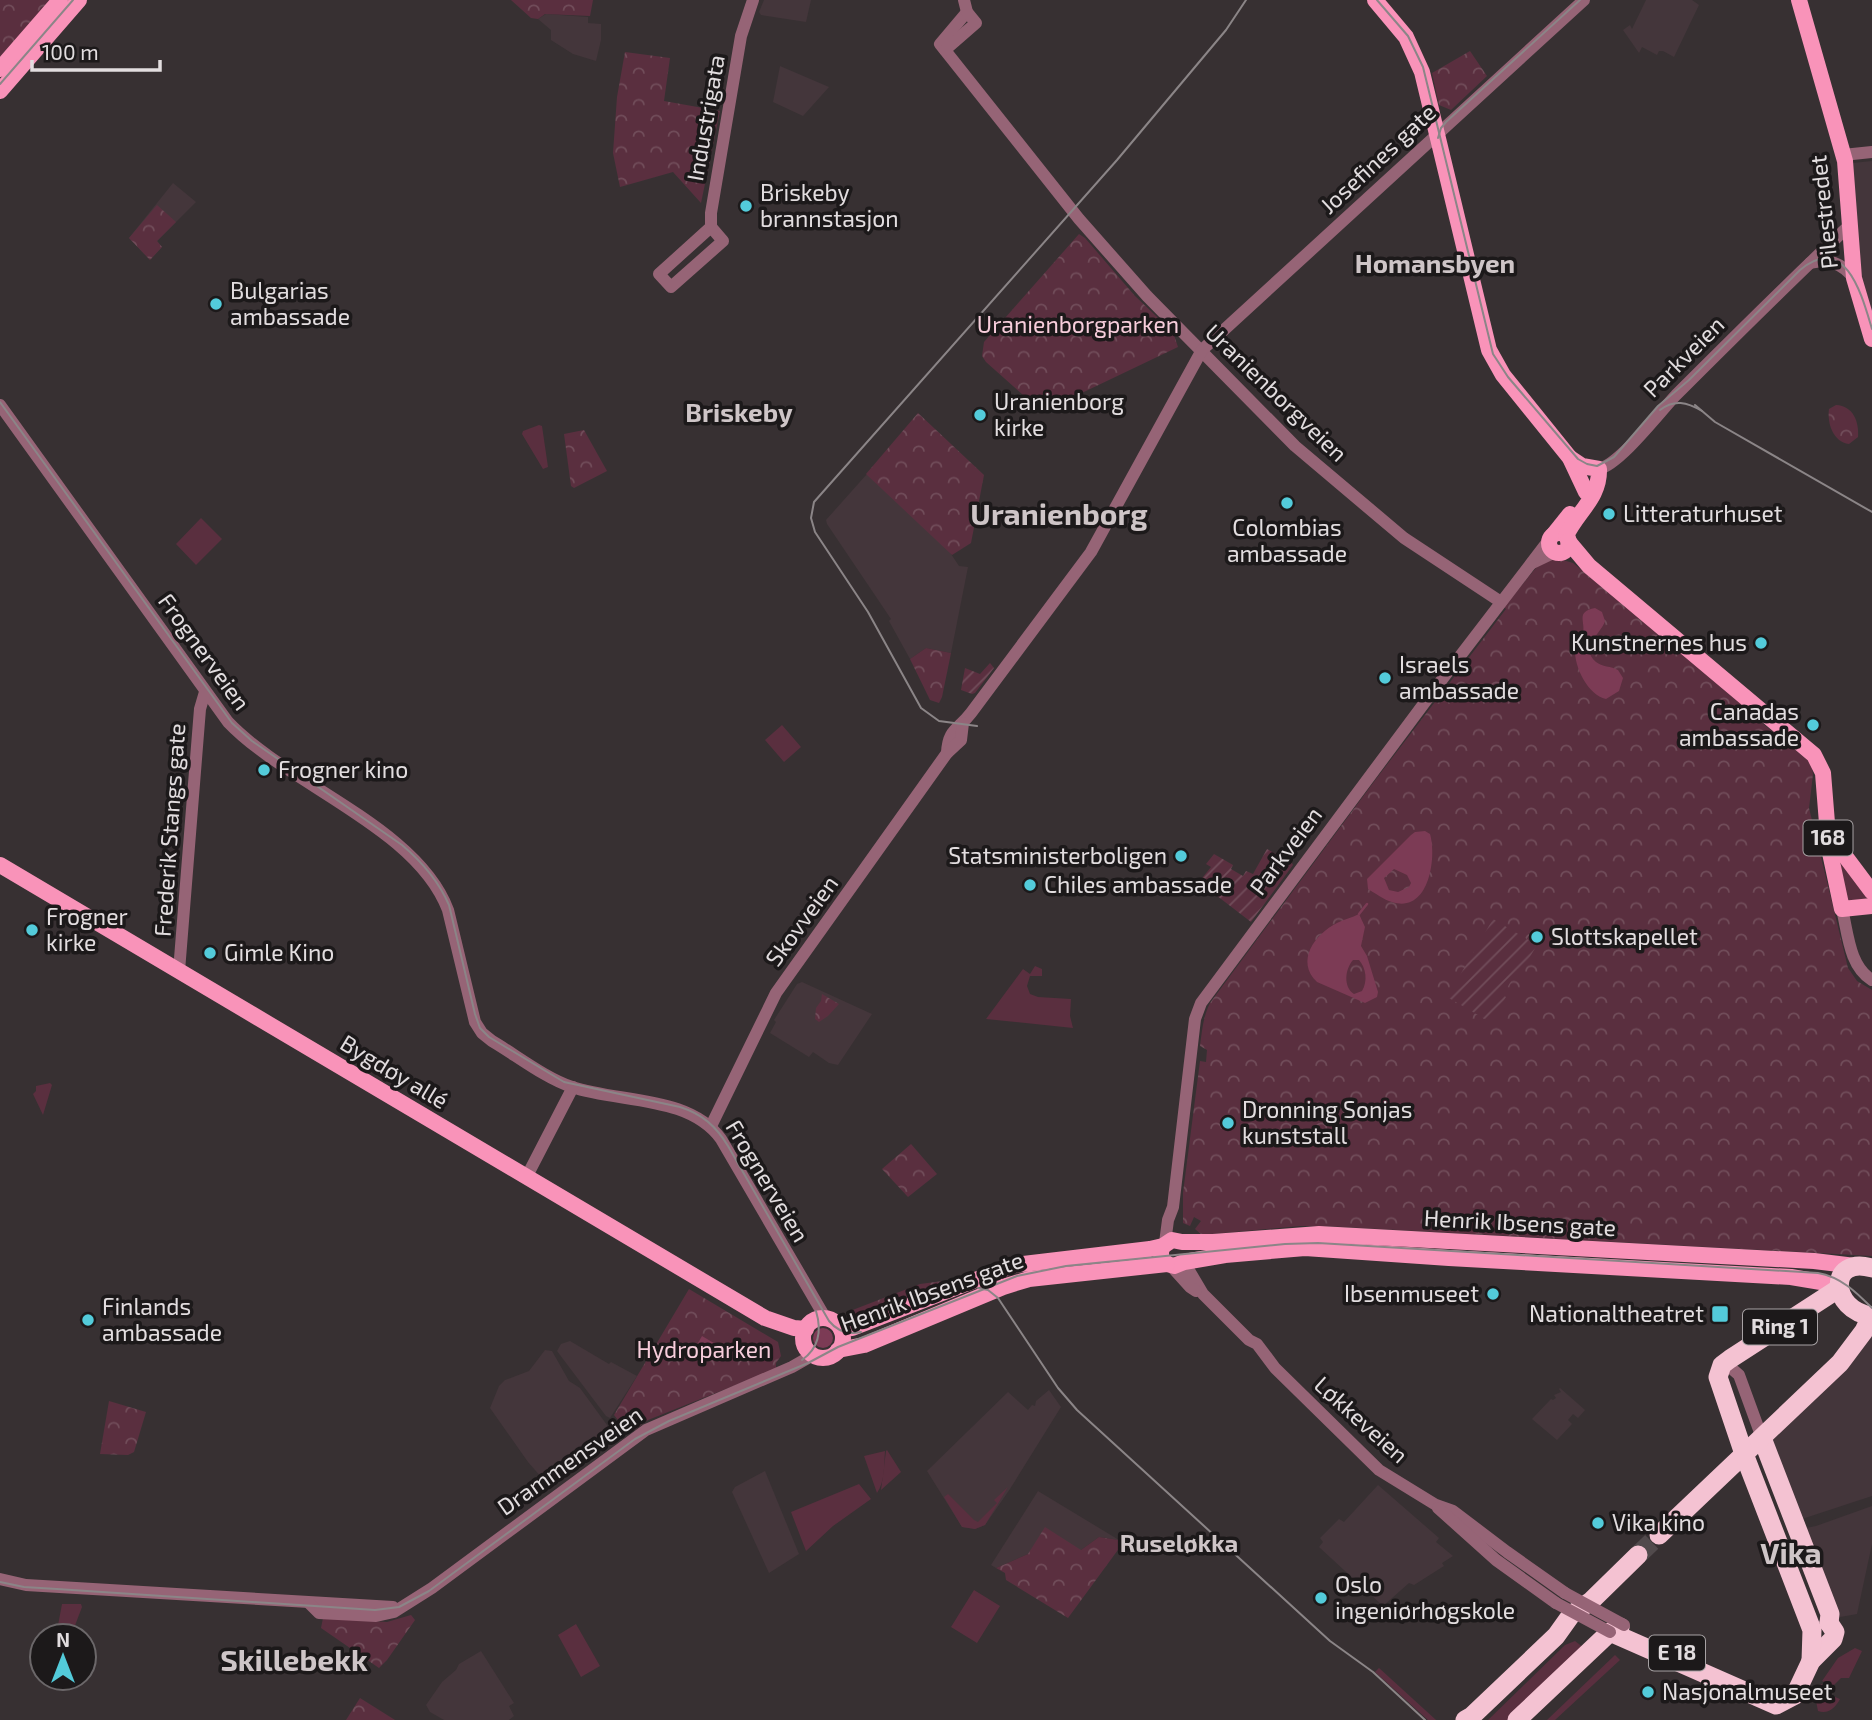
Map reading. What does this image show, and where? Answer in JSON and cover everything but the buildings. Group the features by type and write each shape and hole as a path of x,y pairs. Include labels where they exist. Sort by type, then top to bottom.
{"highway":[{"name":"Ring 1","path":"1659,1535 1840,1363 1872,1316 1847,1306 1838,1289 1838,1282 1843,1273 1867,1267"},
{"name":"Ring 1","path":"1744,1454 1719,1383 1722,1365 1838,1289"},
{"path":"1762,1438 1830,1615 1821,1634"},
{"path":"1744,1454 1821,1634"},
{"path":"1470,1719 1556,1636 1576,1624 1591,1601 1638,1555"},
{"path":"1529,1717 1619,1632"},
{"name":"E 18","path":"1619,1632 1784,1702 1795,1695 1821,1634"}],"main road":[{"path":"0,69 60,0"},
{"path":"0,91 79,0"},
{"path":"1375,0 1399,27 1419,64 1492,358 1570,458 1594,482"},
{"name":"Pilestredet","path":"1799,0 1843,155 1854,278 1872,339"},
{"path":"1570,458 1582,466 1594,482"},
{"name":"Parkveien","path":"1559,543 1595,495 1594,482"},
{"name":"168","path":"1559,543 1814,755 1823,773 1829,848 1842,909"},
{"name":"168","path":"1829,848 1842,852 1872,892"},
{"name":"Bygdøy allé","path":"0,865 765,1318 794,1328 814,1329"},
{"path":"1842,909 1872,906"},
{"name":"Henrik Ibsens gate","path":"841,1329 857,1326 1014,1265 1172,1243 1217,1242 1300,1234 1814,1261 1867,1267"},
{"path":"1172,1243 1187,1252 1174,1264 1161,1256 1172,1243"},
{"name":"Henrik Ibsens gate","path":"814,1329 828,1357 838,1350 864,1345 1003,1287 1029,1279 1174,1264 1235,1254 1313,1248 1457,1259 1791,1276 1821,1282 1838,1289"},
{"path":"814,1329 834,1321 841,1329 843,1339 838,1350"}],"street":[{"name":"Industrigata","path":"711,227 711,213 741,36 753,0"},
{"name":"Josefines gate","path":"963,723 1091,552 1202,350 1584,0"},
{"path":"965,6 976,23 945,50 940,44 965,6"},
{"name":"Uranienborgveien","path":"945,50 1084,224 1147,296 1295,446 1391,529 1501,602"},
{"path":"1843,155 1872,152"},
{"name":"Parkveien","path":"1594,482 1684,387 1850,225"},
{"path":"711,227 723,241 671,287 659,274 711,227"},
{"path":"1810,264 1834,262 1854,278"},
{"name":"Frognerveien","path":"0,405 205,692 240,735 410,855 438,890 448,910 477,1026 492,1041 573,1087 680,1110 696,1115 711,1126 721,1139 814,1329"},
{"name":"Parkveien","path":"1172,1243 1173,1207 1194,1031 1201,1003 1501,602 1532,563 1559,543"},
{"name":"Frederik Stangs gate","path":"180,971 200,709 205,692"},
{"name":"Skovveien","path":"711,1126 776,993 947,753 949,735 963,723"},
{"path":"1842,909 1857,966 1872,980"},
{"path":"527,1176 573,1087"},
{"name":"Løkkeveien","path":"1174,1264 1249,1340 1253,1349 1265,1356 1369,1461 1436,1505 1501,1556"},
{"name":"Drammensveien","path":"0,1579 26,1586 401,1607 432,1588 646,1430 792,1367 814,1329"},
{"path":"1722,1365 1731,1367 1739,1374 1762,1438"},
{"path":"1501,1556 1565,1592 1619,1632"},
{"path":"1501,1556 1556,1603 1619,1632"}],"shaded area":[{"path":"764,0 811,0 806,22 761,15 759,12"},
{"path":"1646,0 1692,0 1699,5 1674,57 1663,51 1659,51 1657,55 1642,47 1639,53 1623,30 1630,25 1632,29"},
{"path":"546,14 588,17 588,23 601,24 601,40 596,61 573,54 551,40 551,30 538,19"},
{"path":"780,66 829,87 803,116 773,102"},
{"path":"1872,161 1872,315 1861,271 1852,163"},
{"path":"173,183 196,202 157,241 162,247 150,260 129,238"},
{"path":"867,474 945,545 959,566 968,567 951,653 926,648 910,659 889,621 891,619 827,524 826,520"},
{"path":"1595,608 1602,612 1605,621 1590,646 1591,656 1598,664 1618,670 1623,678 1619,691 1606,699 1588,686 1575,656 1584,629 1583,615"},
{"path":"1425,831 1430,834 1432,844 1431,869 1422,892 1415,900 1405,904 1389,901 1368,889 1367,879 1415,832","holes":["1394,869 1407,875 1411,883 1409,887 1398,892 1389,890 1384,878"]},
{"path":"1359,914 1365,927 1361,946 1367,956 1378,992 1377,997 1365,1003 1317,982 1308,965 1310,949 1322,934 1337,923","holes":["1353,960 1359,960 1366,979 1362,991 1354,994 1348,987 1347,973"]},
{"path":"802,982 872,1014 838,1065 829,1063 813,1052 809,1057 770,1033 776,1022 774,1020 797,984"},
{"path":"819,1328 827,1328 833,1338 827,1348 819,1348 813,1342 813,1334"},
{"path":"1872,1331 1872,1496 1802,1519 1770,1441"},
{"path":"702,1336 724,1349 717,1361 695,1348"},
{"path":"570,1341 609,1364 611,1362 637,1376 610,1418 557,1351 561,1344"},
{"path":"545,1350 552,1351 569,1381 580,1388 615,1436 549,1486 528,1462 490,1408 499,1386 505,1380 529,1371"},
{"path":"1560,1388 1585,1410 1578,1418 1573,1414 1568,1420 1572,1424 1557,1440 1532,1419 1551,1399 1556,1398 1554,1395 1561,1392"},
{"path":"1049,1390 1061,1407 1010,1489 985,1525 975,1529 962,1527 927,1471 1008,1392 1028,1410"},
{"path":"765,1471 799,1554 769,1573 732,1492 735,1487"},
{"path":"1378,1485 1439,1538 1436,1542 1453,1556 1442,1563 1444,1566 1414,1585 1409,1583 1383,1606 1319,1547 1323,1542 1320,1538 1339,1519 1344,1522"},
{"path":"1038,1491 1119,1540 1099,1537 1081,1550 1028,1554 996,1568 991,1565"},
{"path":"1872,1506 1872,1544 1857,1614 1840,1617 1837,1616 1806,1528"},
{"path":"481,1651 514,1703 509,1706 514,1716 509,1720 444,1720 430,1712 426,1705 442,1682 459,1664"}],"green space":[{"path":"0,0 52,0 0,57"},
{"path":"511,0 593,0 590,16 545,14 538,19 531,18"},
{"path":"1470,51 1487,76 1451,110 1439,105 1432,73"},
{"path":"625,52 670,58 664,101 720,111 701,203 673,172 620,187 613,153 617,97"},
{"path":"157,205 176,222 157,241 162,247 150,260 129,238"},
{"name":"Uranienborgparken","path":"1079,234 1135,296 1173,332 1178,347 1042,412 986,362 982,356 984,342"},
{"path":"1836,405 1851,411 1856,420 1858,437 1849,444 1839,440 1830,426 1829,409"},
{"path":"918,413 984,475 971,543 952,555 866,474"},
{"path":"542,426 548,467 543,469 522,434 523,431"},
{"path":"584,430 607,471 574,488 571,486 564,434"},
{"path":"201,518 222,539 196,565 176,544"},
{"path":"1556,558 1573,563 1752,710 1751,714 1811,763 1813,774 1809,808 1848,968 1857,981 1872,990 1872,1256 1324,1226 1202,1235 1195,1229 1201,1221 1194,1217 1190,1226 1183,1223 1183,1193 1200,1061 1206,1062 1207,1050 1200,1046 1204,1019 1210,1003 1506,609 1504,607 1540,563"},
{"path":"926,648 951,653 939,703 930,700 910,659"},
{"path":"990,663 994,668 975,693 961,690 965,668 980,674"},
{"path":"782,725 801,747 784,762 765,740"},
{"path":"1267,849 1293,865 1251,922 1199,882 1211,867 1206,864 1214,854 1233,865 1231,869 1243,876 1246,871 1253,874"},
{"path":"1839,855 1872,898 1849,901 1846,898"},
{"path":"1493,919 1537,945 1522,970 1518,969 1503,995 1506,997 1492,1023 1447,997"},
{"path":"1035,966 1042,969 1042,976 1030,976 1027,986 1030,994 1071,999 1070,1016 1073,1028 986,1019 1023,969 1030,974"},
{"path":"822,994 839,1004 819,1022 815,1019 816,1008"},
{"path":"50,1083 52,1085 43,1115 33,1094 36,1086"},
{"path":"911,1144 937,1174 908,1197 882,1169"},
{"path":"943,1281 942,1284 859,1318 850,1313 920,1284"},
{"name":"Hydroparken","path":"689,1289 778,1342 781,1356 776,1363 776,1369 648,1420 629,1434 614,1415"},
{"path":"109,1401 146,1412 134,1452 128,1455 100,1454"},
{"path":"885,1451 883,1479 877,1493 864,1456"},
{"path":"886,1451 901,1472 881,1490"},
{"path":"859,1484 871,1499 833,1526 806,1551 791,1512"},
{"path":"1008,1487 985,1525 975,1529 962,1527 944,1497 948,1494 978,1522 997,1503 994,1500"},
{"path":"1045,1527 1081,1550 1099,1537 1123,1543 1068,1618 1006,1580 1005,1573 996,1568 1028,1554"},
{"path":"974,1590 1000,1606 977,1643 951,1627"},
{"path":"62,1604 81,1604 76,1622 59,1622"},
{"path":"411,1615 415,1620 379,1668 321,1628 323,1618 387,1622"},
{"path":"576,1624 600,1666 581,1677 558,1635"},
{"path":"1575,1641 1584,1648 1509,1720 1488,1720 1565,1645"},
{"path":"1855,1648 1862,1651 1849,1678 1841,1678 1833,1686 1822,1681 1838,1658"},
{"path":"1615,1655 1620,1660 1555,1720 1547,1720"},
{"path":"1379,1668 1436,1720 1428,1720 1375,1672"},
{"path":"1821,1684 1831,1689 1827,1702 1832,1702 1835,1697 1840,1699 1834,1707 1825,1712 1818,1711 1816,1701"},
{"path":"360,1698 395,1720 346,1720"}],"waterway":[{"path":"1359,914 1367,904"}],"tunnel":[{"path":"1638,1555 1659,1535"}],"tram line":[{"path":"0,84 73,0"},
{"path":"977,726 939,721 921,708 868,612 815,532 811,518 814,502 1117,160 1226,30 1246,0"},
{"path":"1377,0 1408,36 1423,67 1493,354 1508,377 1578,459 1597,466 1614,457 1658,406 1689,380 1800,270 1816,260 1829,259 1840,263 1850,273 1872,329"},
{"path":"1438,138 1446,122 1580,0"},
{"path":"0,402 232,723 252,741 402,845 429,872 449,905 480,1028 489,1037 564,1082 680,1107 708,1122 728,1146 829,1321 844,1332 861,1332"},
{"path":"1660,410 1670,404 1681,403 1702,411"},
{"path":"1695,405 1715,422 1872,512"},
{"path":"0,1582 24,1587 375,1610 399,1607 429,1591 635,1439 669,1421 808,1363 838,1347 1017,1276 1066,1266 1318,1243 1818,1273 1841,1282 1872,1308"},
{"path":"978,1288 988,1290 998,1298 1058,1388 1077,1410 1330,1641 1373,1672 1425,1720"},
{"path":"802,1360 812,1350 818,1338 816,1311"}],"place":[{"name":"Briskeby brannstasjon","path":"746,206"},
{"name":"Bulgarias ambassade","path":"216,304"},
{"name":"Uranienborg kirke","path":"980,415"},
{"name":"Colombias ambassade","path":"1287,503"},
{"name":"Litteraturhuset","path":"1609,514"},
{"name":"Kunstnernes hus","path":"1761,643"},
{"name":"Israels ambassade","path":"1385,678"},
{"name":"Canadas ambassade","path":"1813,725"},
{"name":"Frogner kino","path":"264,770"},
{"name":"Statsministerboligen","path":"1181,856"},
{"name":"Chiles ambassade","path":"1030,885"},
{"name":"Frogner kirke","path":"32,930"},
{"name":"Slottskapellet","path":"1537,937"},
{"name":"Gimle Kino","path":"210,953"},
{"name":"Dronning Sonjas kunststall","path":"1228,1123"},
{"name":"Ibsenmuseet","path":"1493,1294"},
{"name":"Nationaltheatret","path":"1720,1314"},
{"name":"Finlands ambassade","path":"88,1320"},
{"name":"Vika kino","path":"1598,1523"},
{"name":"Oslo ingeniørhøgskole","path":"1321,1598"},
{"name":"Nasjonalmuseet","path":"1648,1692"}],"district":[{"name":"Homansbyen","path":"1435,264"},
{"name":"Briskeby","path":"739,413"},
{"name":"Uranienborg","path":"1059,515"},
{"name":"Ruseløkka","path":"1179,1544"},
{"name":"Vika","path":"1791,1554"},
{"name":"Skillebekk","path":"294,1661"}]}
